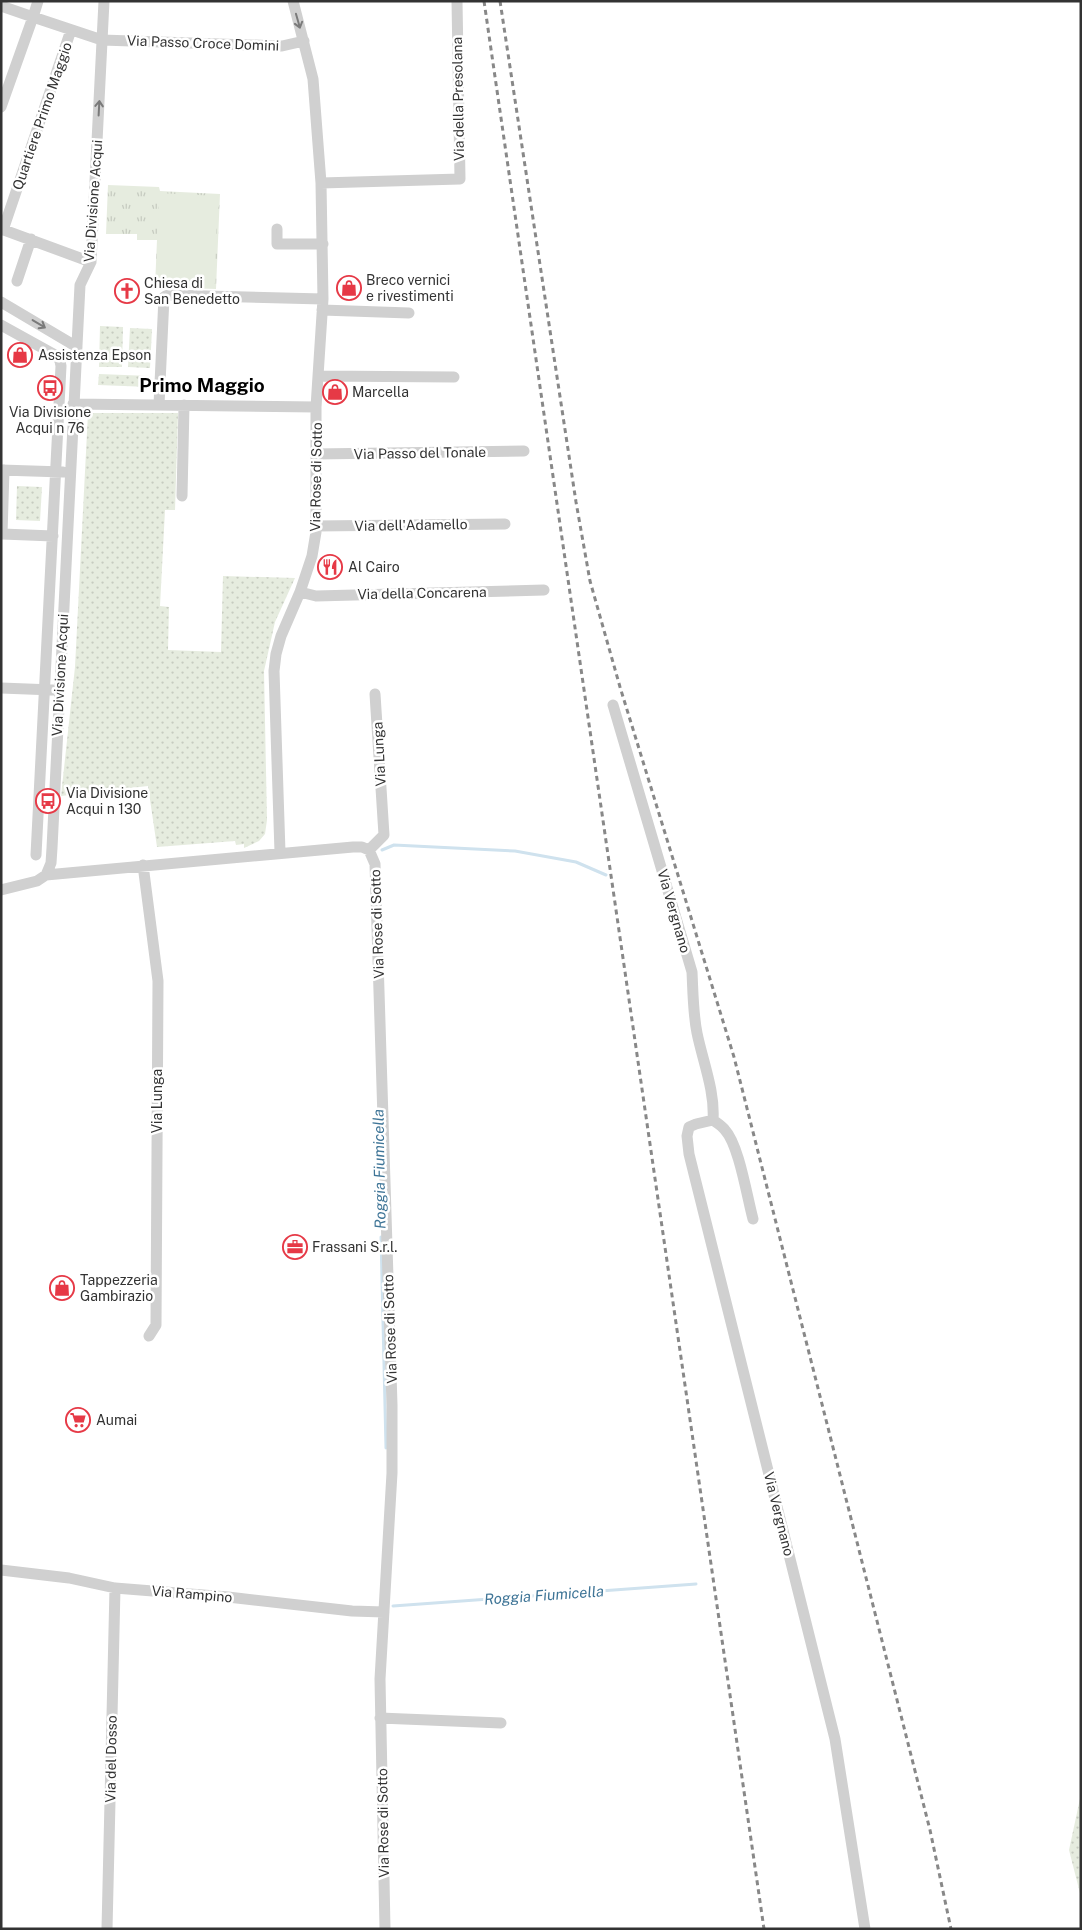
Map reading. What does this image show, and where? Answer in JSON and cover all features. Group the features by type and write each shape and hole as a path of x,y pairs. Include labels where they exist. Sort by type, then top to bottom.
{"street":[{"path":"1,107 38,1"},
{"name":"Via Divisione Acqui","path":"46,875 51,863 80,285 92,262 104,1"},
{"name":"Via Rose di Sotto","path":"280,852 274,670 280,636 300,592 312,556 316,526 316,407 323,305 321,183 313,79 293,1"},
{"name":"Via della Presolana","path":"321,183 460,179 457,1"},
{"name":"Quartiere Primo Maggio","path":"1,6 102,40"},
{"name":"Quartiere Primo Maggio","path":"71,30 2,230 92,262"},
{"name":"Via Passo Croce Domini","path":"102,40 282,46 304,41"},
{"path":"277,228 278,244 323,244"},
{"path":"17,281 31,239"},
{"path":"159,405 164,297 167,295 323,305 409,313"},
{"path":"1,302 77,347"},
{"name":"Via Divisione Acqui","path":"18,312 5,327 57,356 60,361 60,398 36,855"},
{"path":"318,376 454,377"},
{"path":"60,398 74,401 159,405 316,407"},
{"path":"182,496 184,405"},
{"name":"Via Passo del Tonale","path":"316,454 524,451"},
{"path":"53,536 2,534 3,470 70,473"},
{"name":"Via dell'Adamello","path":"316,526 505,524"},
{"name":"Via della Concarena","path":"300,592 316,596 544,590"},
{"path":"1,688 59,690"},
{"name":"Via Lunga","path":"369,850 384,835 375,694"},
{"name":"Via Vergnano","path":"614,705 692,972 697,1032 714,1104 713,1120 696,1124 689,1128 687,1136 689,1154 835,1739 864,1929"},
{"path":"1,890 37,880 46,875 280,852 353,847 362,847 369,850"},
{"name":"Via Rose di Sotto","path":"369,850 375,864 392,1396 392,1473 380,1649 385,1929"},
{"name":"Via Lunga","path":"143,865 158,981 156,1325 149,1336"},
{"path":"713,1120 725,1129 731,1138 753,1219"},
{"name":"Via Rampino","path":"1,1570 69,1578 115,1588 228,1597 352,1611 384,1612"},
{"name":"Via del Dosso","path":"107,1929 115,1588"},
{"path":"380,1718 501,1723"}],"green space":[{"path":"108,185 159,187 160,191 220,194 216,289 155,287 157,240 137,240 137,234 106,234"},
{"path":"159,193 218,196 214,287 156,285"},
{"path":"100,326 123,327 122,367 99,367"},
{"path":"130,328 152,329 150,368 128,367"},
{"path":"99,374 150,376 150,387 98,385"},
{"path":"88,413 178,413 175,510 165,510 160,606 169,607 168,650 221,652 223,576 295,578 275,622 264,671 267,820 265,834 259,841 244,848 244,844 236,845 235,841 157,847 148,786 61,796 75,667"},
{"path":"17,486 42,487 40,521 16,520"},
{"path":"1081,1794 1081,1897 1069,1850"}],"waterway":[{"name":"Roggia Fiumicella","path":"382,850 394,845 515,851 576,862 606,875"},
{"name":"Roggia Fiumicella","path":"381,1237 386,1448"},
{"name":"Roggia Fiumicella","path":"393,1606 696,1584"}],"railway":[{"path":"484,1 764,1929"},
{"path":"500,1 576,502 590,581 620,687 734,1057 930,1830 951,1929"}],"place":[{"name":"Breco vernici e rivestimenti","path":"349,288"},
{"name":"Chiesa di San Benedetto","path":"127,291"},
{"name":"Assistenza Epson","path":"20,355"},
{"name":"Via Divisione Acqui n 76","path":"50,388"},
{"name":"Marcella","path":"335,392"},
{"name":"Al Cairo","path":"330,567"},
{"name":"Via Divisione Acqui n 130","path":"48,801"},
{"name":"Frassani S.r.l.","path":"295,1247"},
{"name":"Tappezzeria Gambirazio","path":"62,1288"},
{"name":"Aumai","path":"78,1420"}],"district":[{"name":"Primo Maggio","path":"202,385"}]}
